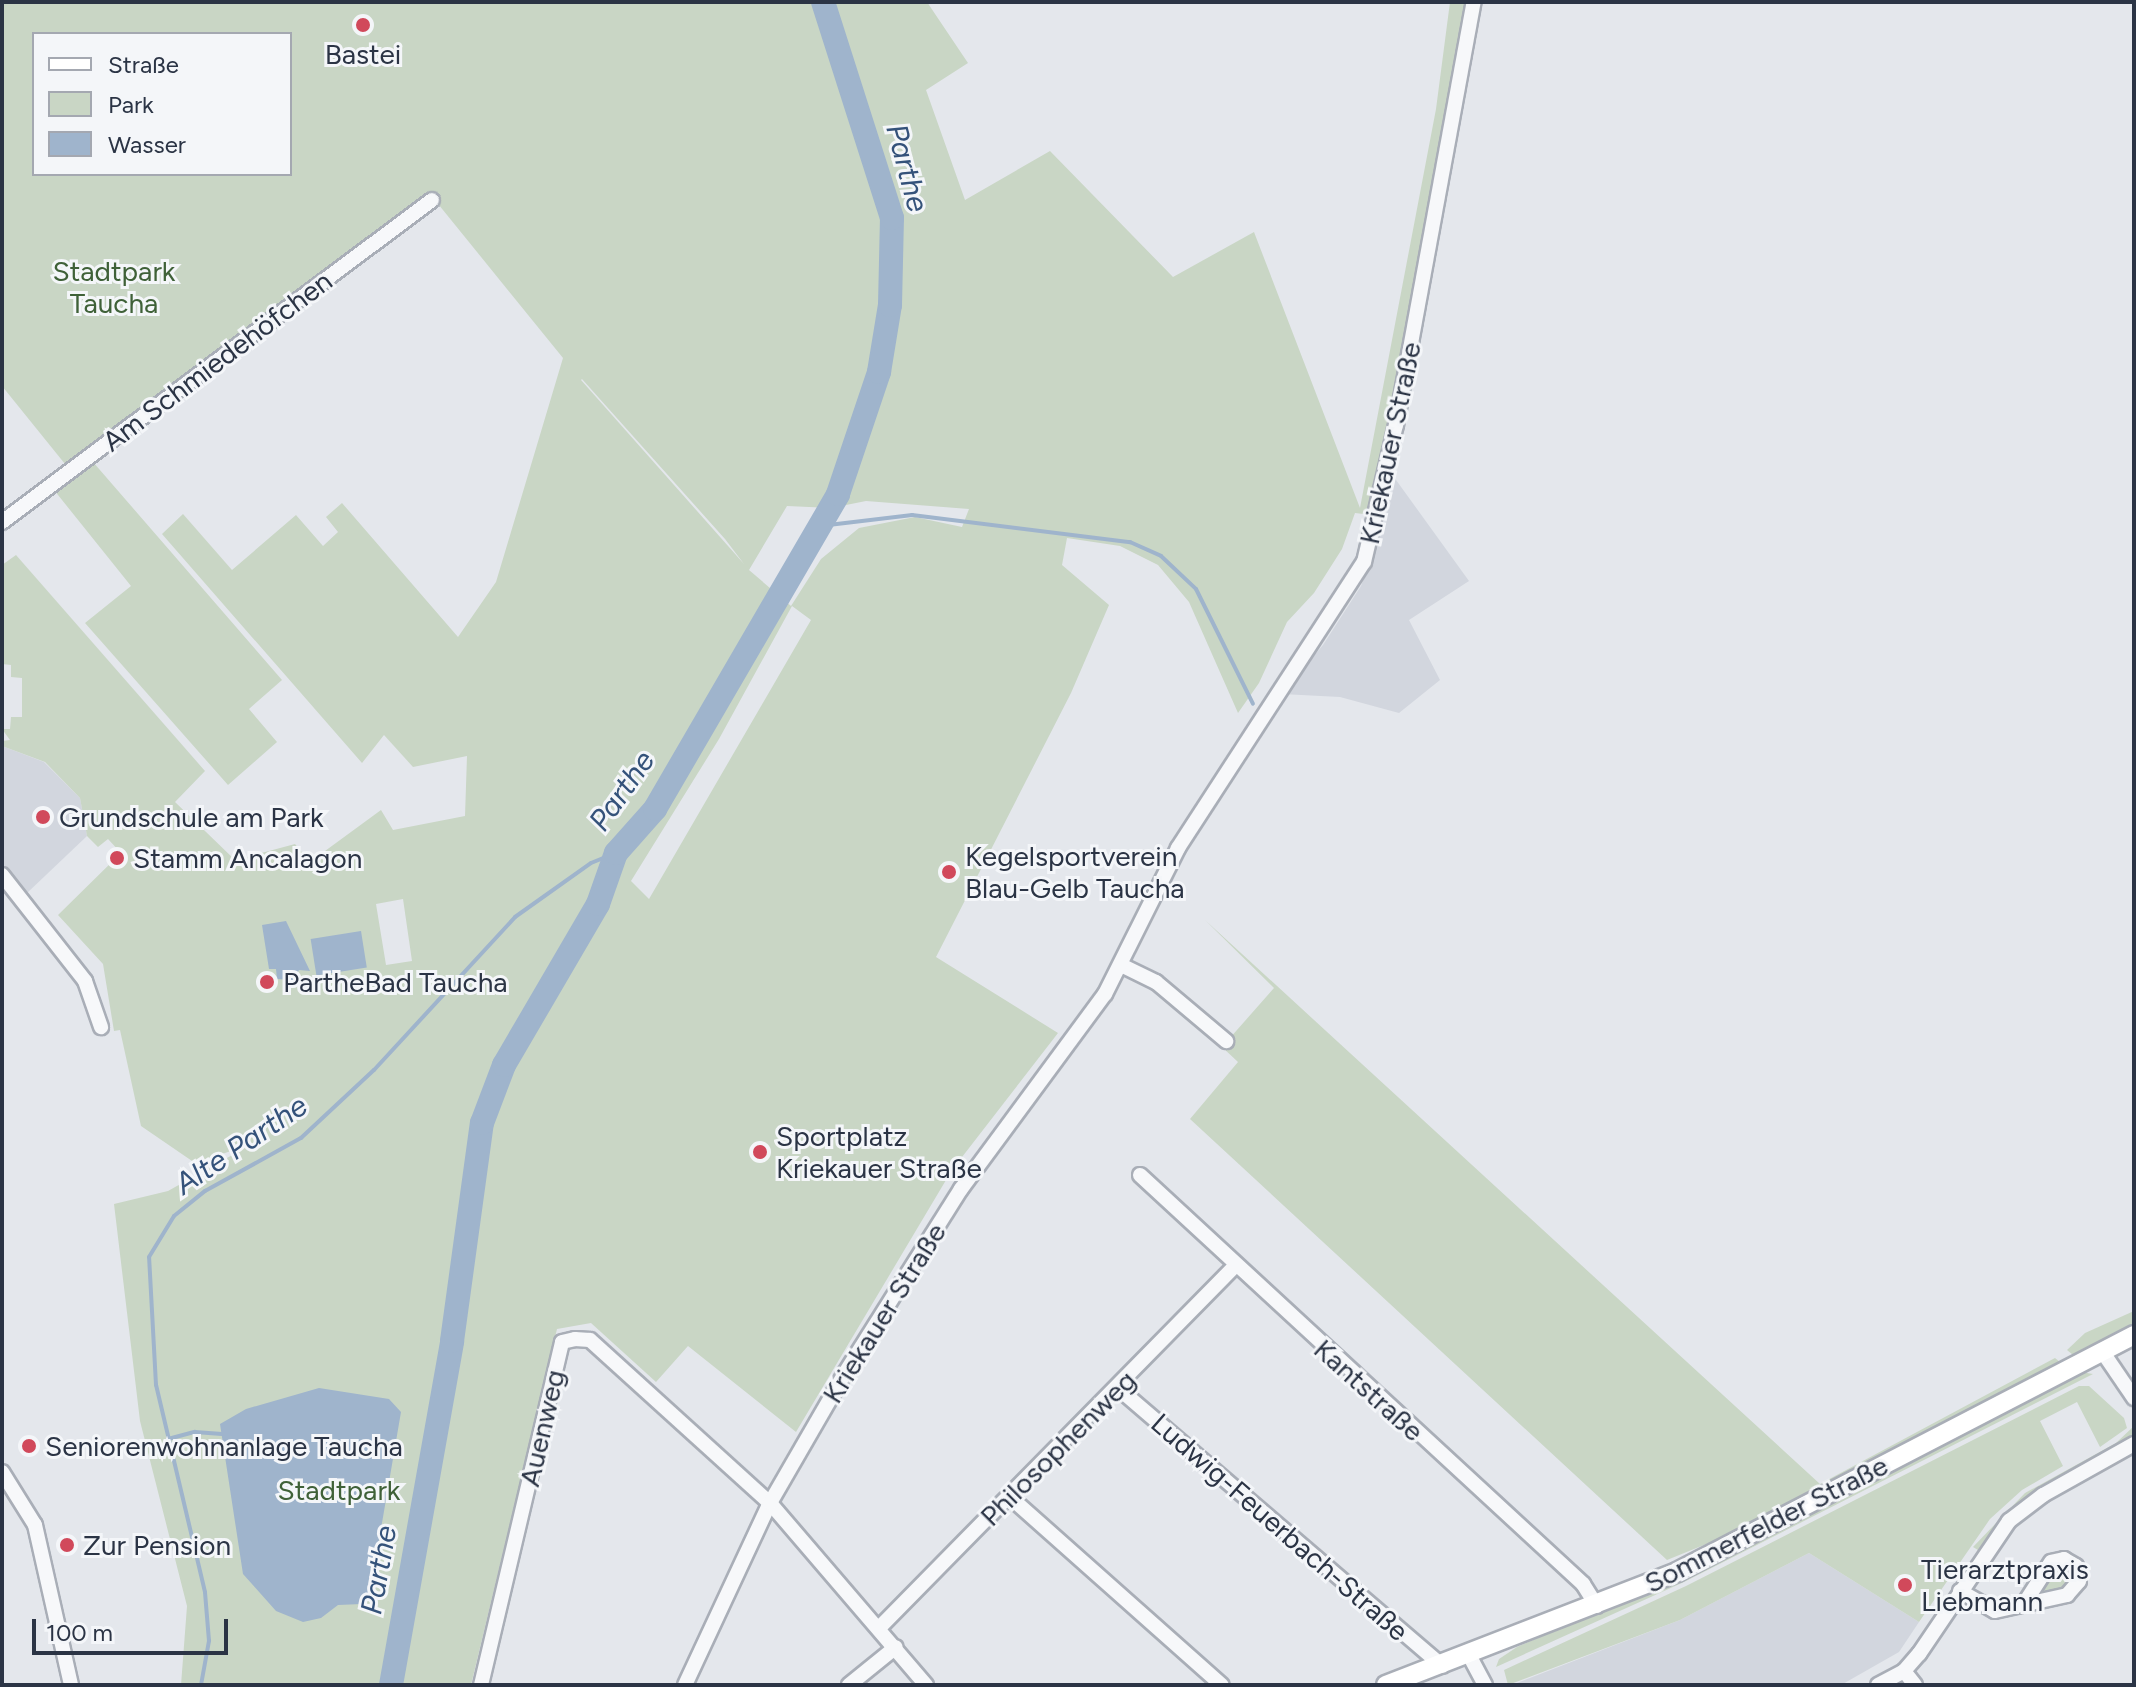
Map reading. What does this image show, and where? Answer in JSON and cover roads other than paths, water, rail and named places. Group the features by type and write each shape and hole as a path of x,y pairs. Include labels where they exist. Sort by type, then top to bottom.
{"main road":[{"name":"Sommerfelder Straße","path":"1386,1685 1597,1606 1677,1572 2134,1335"}],"street":[{"name":"Kriekauer Straße","path":"685,1685 770,1503 961,1189 1072,1043 1121,965 1178,848 1364,562 1396,425 1474,2"},
{"name":"Am Schmiedehöfchen","path":"2,522 432,200"},
{"path":"2,875 85,981 101,1027"},
{"path":"1121,965 1156,982 1226,1041"},
{"name":"Kantstraße","path":"1140,1175 1234,1267 1583,1584 1597,1606"},
{"name":"Philosophenweg","path":"880,1627 1234,1267"},
{"name":"Auenweg","path":"481,1685 562,1342 590,1340 770,1503"},
{"path":"2102,1351 2134,1398"},
{"name":"Ludwig-Feuerbach-Straße","path":"1118,1388 1442,1666"},
{"path":"1878,1685 1904,1671 2023,1509 2134,1444"},
{"path":"2,1472 38,1533 71,1685"},
{"path":"1010,1497 1222,1685"},
{"path":"770,1503 880,1627 926,1685"},
{"path":"1960,1591 1995,1611 2024,1604"},
{"path":"849,1685 896,1647"},
{"path":"1469,1655 1485,1685"},
{"path":"1904,1671 1915,1685"}],"water":[{"path":"286,921 310,971 299,970 293,980 277,979 276,969 269,969 262,925"},
{"path":"361,931 367,968 316,976 311,939"},
{"path":"319,1388 389,1399 401,1412 370,1593 362,1604 338,1605 321,1618 303,1622 276,1611 243,1574 220,1424 246,1409"}],"waterway":[{"name":"Parthe","path":"391,1685 452,1341 482,1123 504,1065 598,904 616,853 655,809 838,494 879,372 890,305 892,218 823,2"},
{"path":"820,526 912,515 1130,542 1161,556 1196,589 1253,704"},
{"name":"Alte Parthe","path":"201,1685 209,1641 205,1592 156,1385 149,1257 174,1216 205,1191 301,1138 374,1070 515,917 591,863 616,853"},
{"path":"168,1439 195,1432 222,1434"}],"place":[{"name":"Bastei","path":"363,25"},
{"name":"Grundschule am Park","path":"43,817"},
{"name":"Stamm Ancalagon","path":"117,858"},
{"name":"Kegelsportverein Blau-Gelb Taucha","path":"949,872"},
{"name":"PartheBad Taucha","path":"267,982"},
{"name":"Sportplatz Kriekauer Straße","path":"760,1152"},
{"name":"Seniorenwohnanlage Taucha","path":"29,1446"},
{"name":"Zur Pension","path":"67,1545"},
{"name":"Tierarztpraxis Liebmann","path":"1905,1585"}],"park label":[{"name":"Stadtpark Taucha","path":"114,287"},
{"name":"Stadtpark","path":"339,1490"}]}
